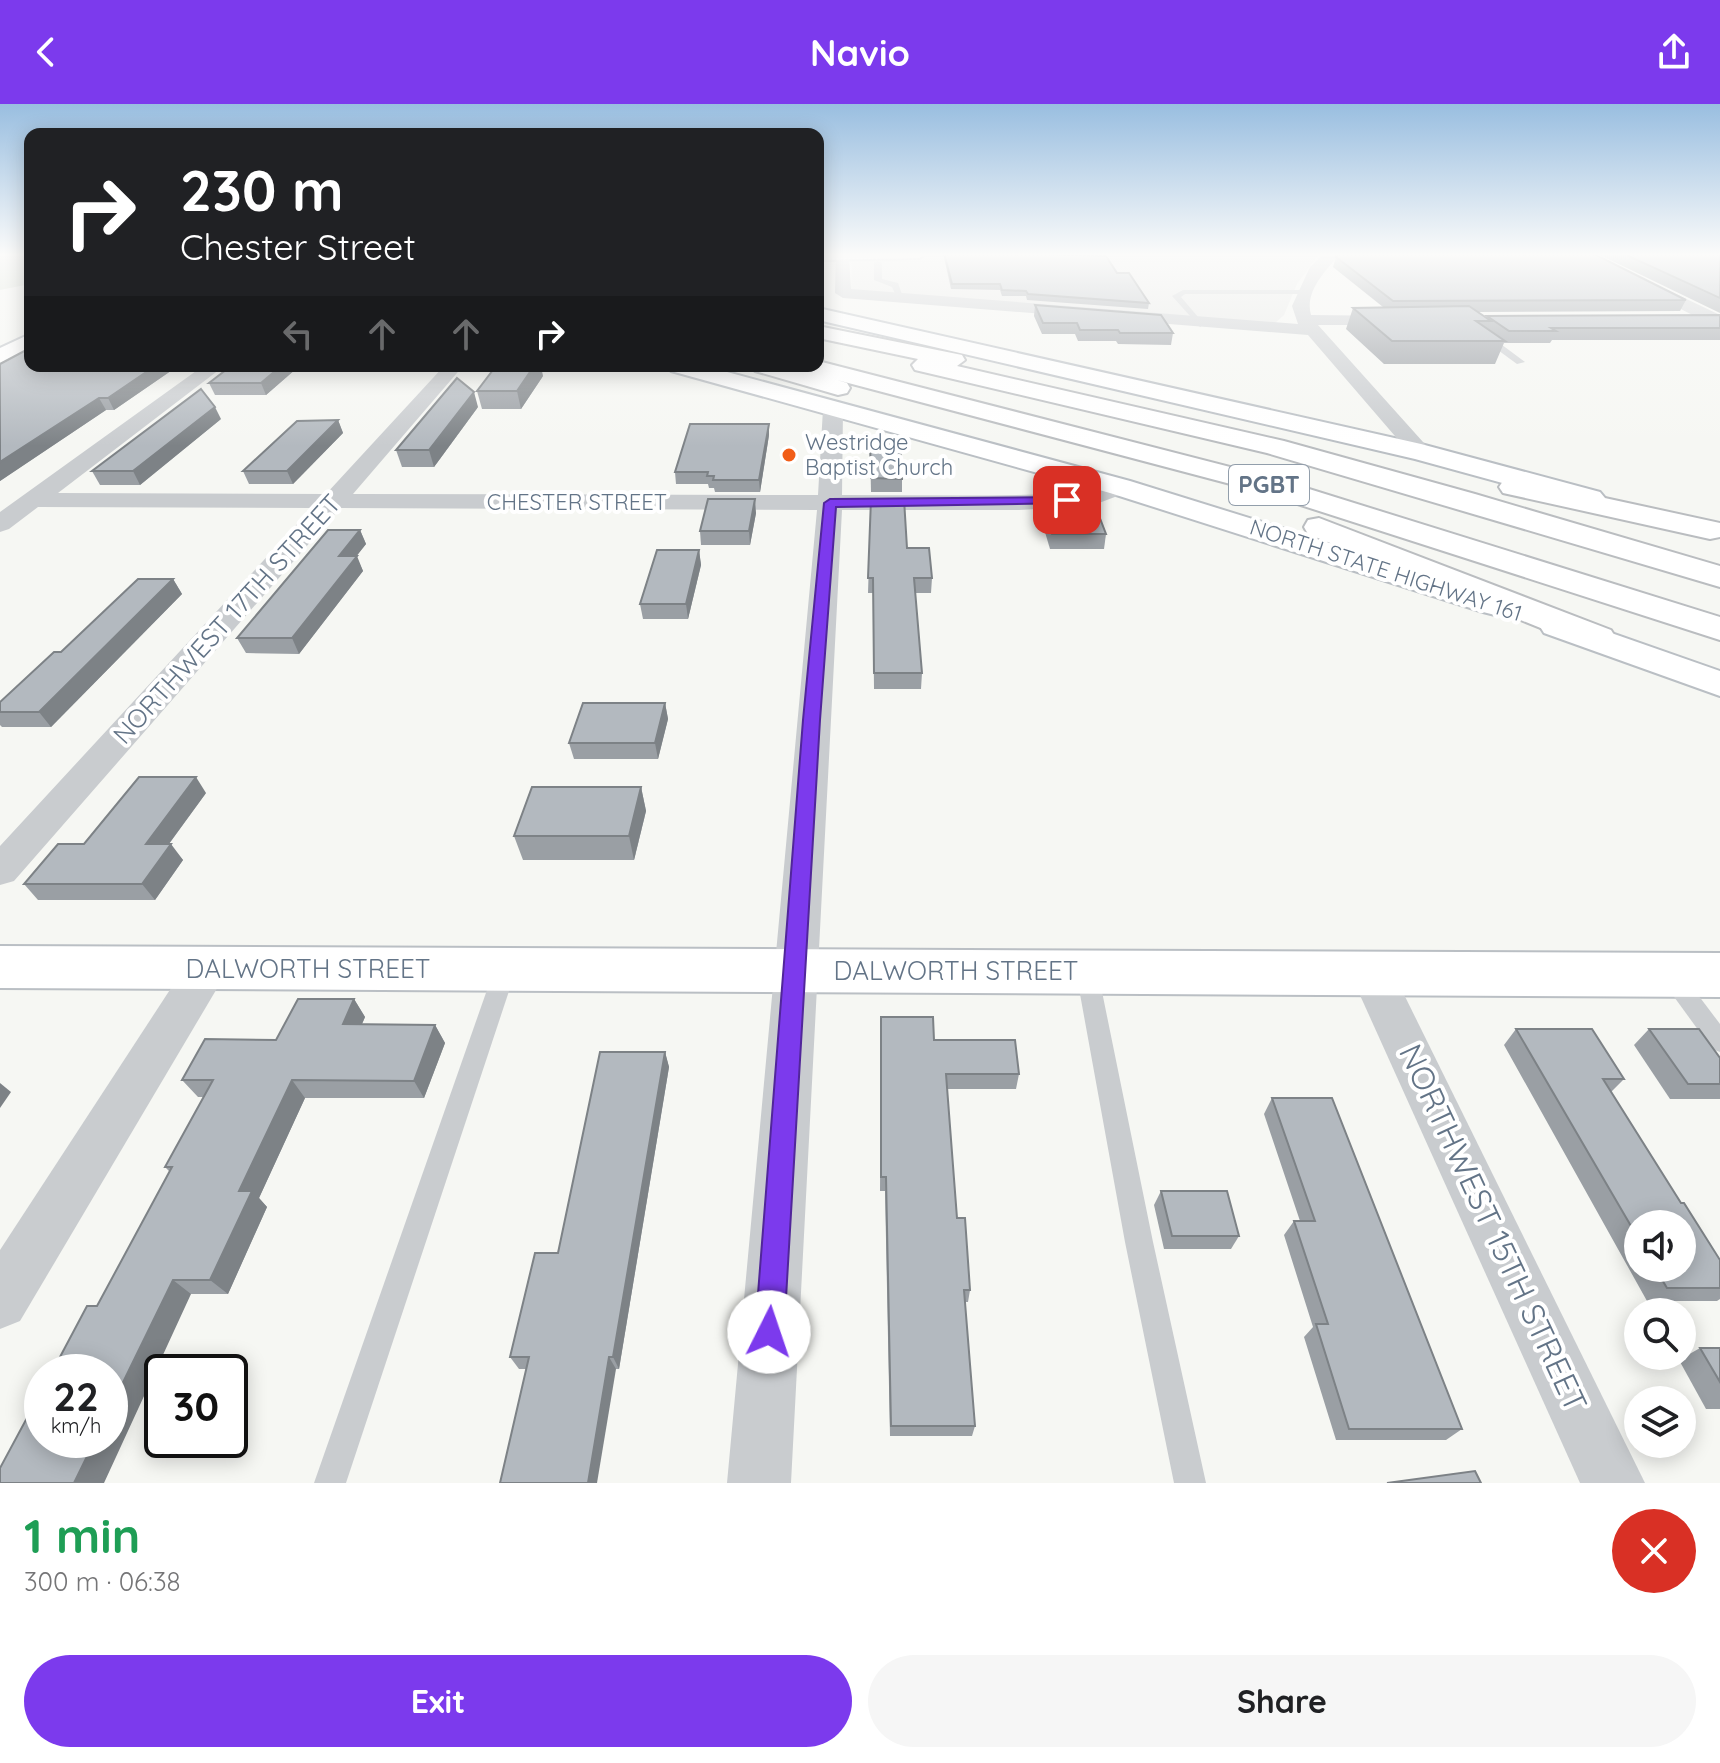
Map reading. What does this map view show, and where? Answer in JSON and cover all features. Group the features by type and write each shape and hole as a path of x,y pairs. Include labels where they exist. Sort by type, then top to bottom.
{"main road":[{"path":"833,317 1421,452 1715,532"},
{"path":"824,333 1155,401 1422,467 1715,532"},
{"name":"PGBT","path":"824,341 1274,447 1465,500 1720,577"},
{"name":"PGBT","path":"824,370 1267,485 1488,552 1720,629"},
{"name":"NORTH STATE HIGHWAY 161","path":"700,372 1120,487 1598,638 1720,684"},
{"path":"785,372 1147,473 1305,522 1598,638"},
{"name":"DALWORTH STREET","path":"0,967 1695,975"}],"street":[{"path":"1124,317 1200,324 1308,325 1414,320"},
{"path":"1305,317 1308,325 1421,452"},
{"path":"1667,319 1717,319"},
{"path":"0,524 207,372"},
{"name":"NORTHWEST 17TH STREET","path":"0,871 449,372"},
{"path":"759,1483 830,503 833,409"},
{"name":"CHESTER STREET","path":"32,500 1019,503 1091,499 1120,487"},
{"path":"0,1301 207,968"},
{"name":"NORTHWEST 15TH STREET","path":"1372,973 1613,1483"}],"lane":[{"path":"1194,317 1200,324"},
{"path":"1481,322 1520,362"},
{"path":"330,1483 505,970"},
{"path":"1087,972 1190,1483"},
{"path":"1695,975 1720,1042"}],"shaded area":[{"path":"1191,317 1281,317 1274,324"}],"building":[{"path":"1040,317 1163,317 1173,333 1080,330 1077,323 1043,323"},
{"path":"1364,317 1486,317 1491,321 1476,321 1505,341 1392,341"},
{"path":"1489,317 1720,317 1720,328 1551,328 1556,331 1509,331"},
{"path":"24,351 24,372 146,372 108,398 99,398 0,462 0,364"},
{"path":"223,372 274,372 261,383 209,383"},
{"path":"491,372 530,372 517,391 477,391"},
{"path":"457,378 474,392 429,450 396,450"},
{"path":"201,389 215,407 133,471 92,471"},
{"path":"338,420 287,471 243,471 297,421"},
{"path":"690,424 769,424 759,480 713,480 714,476 707,476 708,472 675,472"},
{"path":"870,444 900,444 902,479 871,478"},
{"path":"708,499 755,499 749,531 700,531"},
{"path":"871,499 904,499 907,548 929,548 932,578 914,578 922,673 874,673 873,578 868,578"},
{"path":"1044,508 1096,508 1106,534 1052,534"},
{"path":"328,530 360,530 339,556 357,556 292,638 237,638"},
{"path":"657,550 699,550 686,604 640,604"},
{"path":"138,579 173,579 39,712 0,712 0,702 54,652 61,652"},
{"path":"583,703 665,703 655,743 569,743"},
{"path":"139,777 196,777 146,844 171,844 142,884 24,884 58,844 84,844"},
{"path":"532,787 641,787 629,836 514,836"},
{"path":"298,999 354,999 343,1024 435,1025 414,1081 292,1080 239,1191 252,1191 210,1280 173,1280 128,1372 128,1354 62,1354 87,1306 97,1306 172,1167 165,1167 213,1080 182,1080 205,1039 276,1040"},
{"path":"881,1017 933,1017 934,1040 1015,1040 1019,1074 946,1074 957,1218 965,1218 970,1290 964,1290 975,1426 891,1426 886,1177 881,1177"},
{"path":"1516,1029 1592,1029 1624,1079 1603,1079 1688,1210 1624,1210 1624,1214"},
{"path":"1649,1029 1699,1029 1720,1058 1720,1084 1688,1084"},
{"path":"600,1052 665,1052 613,1357 609,1357 588,1483 500,1483 529,1357 510,1357 535,1253 558,1253"},
{"path":"1272,1098 1332,1098 1462,1429 1349,1429 1316,1324 1328,1324 1294,1221 1315,1221"},
{"path":"1161,1191 1227,1191 1239,1236 1172,1236"},
{"path":"1696,1222 1720,1260 1720,1288 1667,1288 1663,1282 1696,1282"},
{"path":"1700,1348 1720,1348 1720,1382"},
{"path":"24,1423 24,1458 86,1458 74,1483 0,1483 0,1468"},
{"path":"1475,1471 1481,1483 1387,1483"}],"place":[{"name":"Westridge Baptist Church","path":"789,455"}],"route":[{"path":"769,1332 830,503 1067,500"}]}
